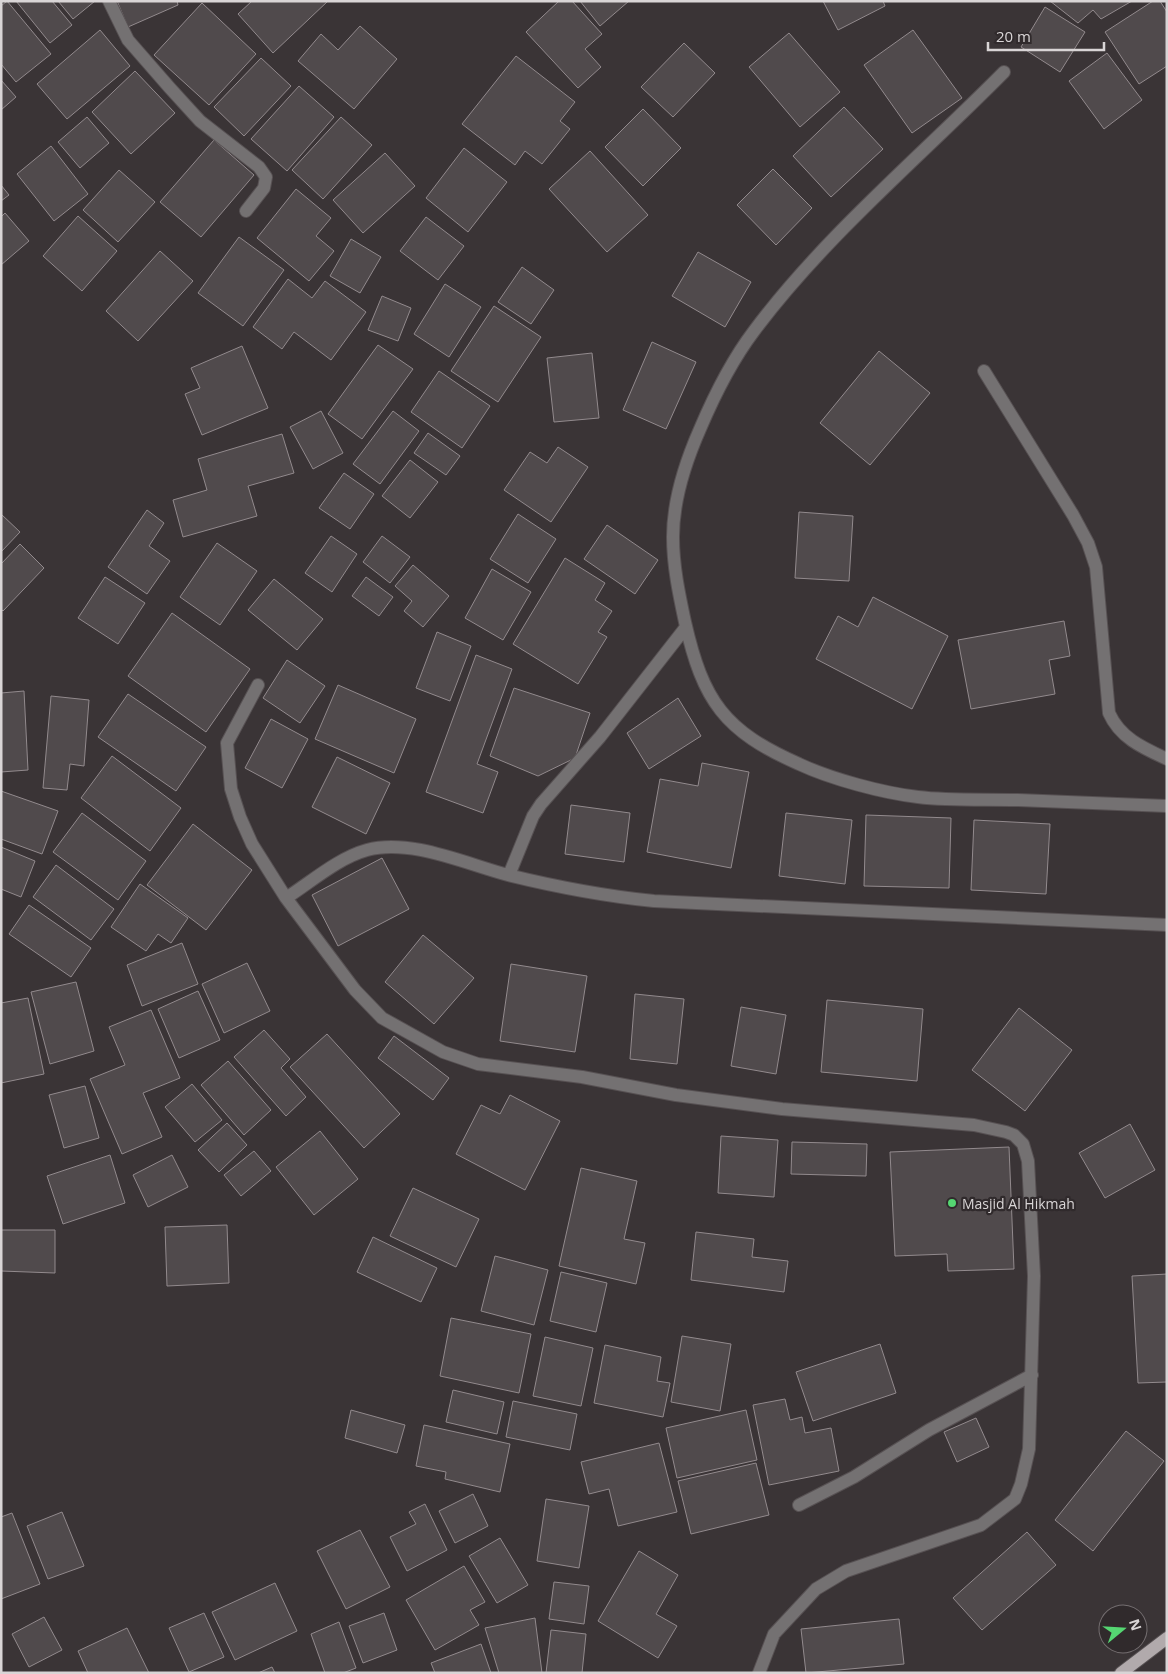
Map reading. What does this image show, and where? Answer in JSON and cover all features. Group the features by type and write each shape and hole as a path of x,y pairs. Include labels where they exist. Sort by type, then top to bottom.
{"main road":[{"path":"1121,1673 1167,1638"}],"street":[{"path":"109,1 128,40 169,87 200,121 258,167 266,177 264,188 246,211"},
{"path":"1004,72 796,279 752,334 712,402 687,458 677,494 673,536 676,582 696,668 710,698 726,720 752,740 800,765 849,781 917,797 1167,806"},
{"path":"984,371 1073,514 1088,543 1096,567 1109,692 1109,713 1114,725 1126,737 1142,748 1167,759"},
{"path":"509,875 533,816 541,804 600,737 686,627"},
{"path":"258,685 227,742 227,762 231,790 240,817 252,844 286,898 356,990 382,1018 443,1052 478,1064 582,1077 676,1095 782,1109 974,1125 1014,1135 1023,1144 1028,1161 1034,1276 1032,1376 1029,1448 1021,1484 1015,1499 981,1525 846,1571 816,1589 774,1634 759,1673"},
{"path":"286,898 343,860 367,850 381,847 415,849 509,875 597,896 654,901 1167,924"},
{"path":"799,1505 854,1477 929,1430 1032,1376"}],"building":[{"path":"7,1 51,54 16,82 1,64 1,6"},
{"path":"16,1 52,1 72,25 50,43"},
{"path":"58,1 95,1 73,19"},
{"path":"117,1 177,1 178,5 128,27"},
{"path":"252,1 328,1 273,53 238,14"},
{"path":"559,1 572,1 602,34 585,49 601,67 578,88 526,32"},
{"path":"580,1 629,1 600,26"},
{"path":"823,1 883,1 885,6 838,30"},
{"path":"1050,1 1132,1 1101,19 1093,10 1078,23"},
{"path":"1153,1 1160,1 1167,12 1167,66 1139,84 1105,32"},
{"path":"202,3 256,54 209,105 154,55"},
{"path":"1045,7 1085,32 1060,72 1021,47"},
{"path":"360,26 397,59 354,109 298,61 321,34 338,50"},
{"path":"100,30 130,66 67,119 37,84"},
{"path":"913,30 962,98 912,133 864,65"},
{"path":"789,33 840,92 800,127 749,67"},
{"path":"684,43 715,73 673,117 641,87"},
{"path":"1107,53 1142,100 1104,129 1069,81"},
{"path":"516,56 575,102 560,121 570,129 542,164 525,151 515,165 462,124"},
{"path":"261,58 291,86 244,136 214,107"},
{"path":"135,71 175,113 131,154 92,112"},
{"path":"1,80 16,97 1,110"},
{"path":"299,86 334,117 287,171 251,139"},
{"path":"844,107 883,149 831,197 793,156"},
{"path":"643,109 681,148 643,186 605,147"},
{"path":"87,117 109,143 80,168 58,142"},
{"path":"341,117 372,145 323,199 292,170"},
{"path":"214,140 254,175 201,237 160,202"},
{"path":"51,146 88,194 54,221 17,174"},
{"path":"464,148 507,182 468,232 426,198"},
{"path":"590,151 648,215 607,252 549,189"},
{"path":"385,153 415,186 363,233 333,200"},
{"path":"773,169 812,208 776,245 737,205"},
{"path":"119,170 155,202 118,242 83,210"},
{"path":"1,185 9,195 1,201"},
{"path":"296,189 331,218 316,236 334,251 309,281 257,238"},
{"path":"5,213 29,241 1,265 1,217"},
{"path":"78,216 117,251 82,291 43,256"},
{"path":"426,217 464,246 438,280 400,251"},
{"path":"239,237 284,270 243,326 198,293"},
{"path":"351,239 381,257 360,293 330,276"},
{"path":"160,251 193,281 138,341 106,311"},
{"path":"698,252 751,282 725,327 672,296"},
{"path":"522,267 554,290 531,324 498,302"},
{"path":"288,279 312,298 325,281 366,312 331,360 294,332 282,349 253,327"},
{"path":"445,284 481,307 449,357 414,334"},
{"path":"382,296 411,308 398,341 368,330"},
{"path":"494,306 541,337 498,402 451,371"},
{"path":"652,342 696,362 666,429 623,410"},
{"path":"378,345 413,369 362,439 328,414"},
{"path":"242,346 268,408 202,435 185,394 200,388 191,368"},
{"path":"879,351 930,393 870,465 820,423"},
{"path":"592,353 599,418 554,422 547,358"},
{"path":"439,371 490,406 462,448 411,412"},
{"path":"321,411 343,453 313,469 290,427"},
{"path":"393,411 419,431 380,484 353,464"},
{"path":"428,433 460,456 446,475 414,453"},
{"path":"282,434 294,473 248,486 257,516 183,537 173,500 207,490 198,459"},
{"path":"558,447 588,467 551,522 504,490 530,452 547,463"},
{"path":"410,460 438,482 410,518 382,496"},
{"path":"344,473 374,494 350,529 319,508"},
{"path":"147,510 164,523 149,546 170,561 147,594 108,567"},
{"path":"799,512 853,516 849,581 795,578"},
{"path":"1,514 20,532 1,552"},
{"path":"518,514 556,539 528,583 490,559"},
{"path":"607,525 658,560 635,594 584,559"},
{"path":"331,536 357,554 332,592 305,573"},
{"path":"382,536 410,557 390,583 363,562"},
{"path":"217,543 257,571 220,625 180,597"},
{"path":"20,544 44,568 3,611 1,609 1,564"},
{"path":"565,558 605,583 595,600 612,611 598,632 607,637 578,684 513,644"},
{"path":"413,565 449,596 423,627 404,611 412,601 395,586"},
{"path":"492,569 531,592 503,640 465,618"},
{"path":"105,577 145,603 118,644 78,618"},
{"path":"366,577 393,597 379,616 352,596"},
{"path":"274,579 323,619 297,650 248,610"},
{"path":"873,597 948,636 912,709 816,659 838,616 858,627"},
{"path":"172,613 250,669 206,732 128,676"},
{"path":"1064,621 1070,656 1049,660 1055,694 971,709 958,640"},
{"path":"437,632 471,646 450,701 416,688"},
{"path":"476,655 512,669 477,764 498,772 483,813 426,792"},
{"path":"287,660 325,686 300,723 263,698"},
{"path":"338,685 416,719 394,773 315,739"},
{"path":"514,688 590,713 575,758 538,776 490,756"},
{"path":"24,691 28,770 1,772 1,693"},
{"path":"128,694 206,747 176,791 98,737"},
{"path":"51,696 89,700 84,766 70,764 67,790 43,788"},
{"path":"678,698 701,736 649,769 627,733"},
{"path":"271,719 308,739 282,788 245,768"},
{"path":"112,756 181,808 150,851 81,798"},
{"path":"337,757 390,783 366,834 312,807"},
{"path":"702,763 749,772 731,868 647,852 660,779 698,786"},
{"path":"1,791 58,811 42,854 1,839"},
{"path":"571,805 630,813 624,862 565,854"},
{"path":"82,813 146,861 118,900 53,852"},
{"path":"786,813 852,820 845,884 779,876"},
{"path":"866,815 951,818 949,888 864,886"},
{"path":"974,820 1050,824 1046,894 971,890"},
{"path":"193,824 252,870 206,930 147,885"},
{"path":"1,847 35,861 21,897 1,889"},
{"path":"382,858 409,909 338,946 312,895"},
{"path":"56,865 114,909 91,940 33,897"},
{"path":"140,884 188,918 171,943 158,934 146,951 111,927"},
{"path":"29,905 91,948 71,977 9,934"},
{"path":"423,935 474,978 434,1024 385,982"},
{"path":"182,943 198,984 142,1006 127,965"},
{"path":"247,963 270,1011 224,1033 202,984"},
{"path":"511,964 587,976 575,1052 500,1041"},
{"path":"76,982 94,1051 50,1064 31,992"},
{"path":"198,991 220,1040 179,1058 158,1009"},
{"path":"635,994 684,999 677,1064 630,1059"},
{"path":"28,998 44,1074 1,1083 1,1003"},
{"path":"827,1000 923,1009 917,1081 821,1072"},
{"path":"741,1007 786,1015 776,1074 731,1066"},
{"path":"1019,1008 1072,1050 1025,1111 972,1070"},
{"path":"151,1010 180,1078 143,1093 162,1137 122,1154 90,1079 125,1065 109,1027"},
{"path":"264,1030 290,1059 281,1068 306,1097 286,1116 234,1057"},
{"path":"327,1034 400,1114 364,1148 290,1067"},
{"path":"394,1036 449,1078 433,1100 378,1058"},
{"path":"228,1061 271,1110 244,1135 201,1085"},
{"path":"192,1084 222,1120 195,1142 165,1107"},
{"path":"85,1086 99,1138 64,1148 49,1095"},
{"path":"510,1095 560,1121 525,1190 456,1154 481,1105 500,1114"},
{"path":"227,1123 247,1145 219,1172 198,1150"},
{"path":"1130,1124 1155,1170 1105,1198 1079,1153"},
{"path":"320,1131 358,1179 314,1215 276,1167"},
{"path":"721,1136 778,1140 774,1197 718,1193"},
{"path":"792,1142 867,1144 866,1176 791,1174"},
{"name":"Masjid Al Hikmah","path":"1009,1147 1014,1269 948,1271 947,1254 895,1256 890,1152"},
{"path":"254,1151 271,1171 241,1196 224,1175"},
{"path":"110,1155 125,1203 63,1224 47,1176"},
{"path":"172,1155 188,1187 148,1207 133,1175"},
{"path":"581,1168 637,1181 624,1239 645,1243 636,1284 559,1266"},
{"path":"413,1188 479,1219 456,1267 390,1236"},
{"path":"227,1225 229,1283 167,1286 165,1227"},
{"path":"1,1230 55,1230 55,1273 1,1271"},
{"path":"696,1232 754,1239 752,1257 788,1261 784,1292 691,1280"},
{"path":"373,1237 437,1268 421,1302 357,1272"},
{"path":"495,1256 548,1270 534,1325 481,1311"},
{"path":"561,1272 607,1283 596,1332 550,1321"},
{"path":"1167,1274 1167,1382 1138,1383 1132,1276"},
{"path":"451,1318 531,1334 519,1393 440,1376"},
{"path":"682,1336 731,1344 720,1411 671,1402"},
{"path":"545,1337 593,1348 581,1406 533,1396"},
{"path":"880,1344 896,1393 813,1421 796,1372"},
{"path":"605,1345 661,1357 657,1381 670,1383 663,1417 594,1403"},
{"path":"453,1390 504,1402 497,1434 446,1422"},
{"path":"785,1399 790,1420 802,1417 805,1433 831,1428 839,1471 769,1485 753,1405"},
{"path":"513,1401 577,1414 570,1450 506,1437"},
{"path":"351,1410 405,1425 397,1453 345,1438"},
{"path":"746,1410 757,1460 677,1478 666,1428"},
{"path":"976,1418 989,1447 957,1462 944,1432"},
{"path":"424,1425 510,1444 500,1492 445,1479 446,1472 416,1466"},
{"path":"1126,1431 1164,1461 1093,1551 1055,1520"},
{"path":"659,1443 677,1512 618,1526 609,1489 589,1494 581,1462"},
{"path":"756,1463 769,1515 691,1534 678,1481"},
{"path":"473,1494 488,1526 455,1543 439,1511"},
{"path":"546,1499 589,1506 579,1568 537,1561"},
{"path":"425,1504 447,1550 407,1571 390,1537 416,1524 409,1512"},
{"path":"62,1512 84,1566 48,1579 27,1526"},
{"path":"12,1513 40,1584 1,1599 1,1517"},
{"path":"360,1530 390,1587 346,1609 317,1551"},
{"path":"1027,1532 1056,1565 982,1630 953,1598"},
{"path":"500,1538 528,1585 497,1603 469,1556"},
{"path":"639,1551 678,1575 656,1614 677,1626 658,1658 598,1621"},
{"path":"464,1566 485,1602 470,1610 479,1625 435,1650 406,1600"},
{"path":"554,1582 589,1586 584,1624 549,1619"},
{"path":"275,1583 297,1631 235,1660 212,1612"},
{"path":"204,1613 224,1657 189,1672 169,1628"},
{"path":"384,1613 397,1650 363,1663 349,1626"},
{"path":"44,1617 62,1650 29,1667 12,1634"},
{"path":"535,1618 542,1673 499,1673 485,1628"},
{"path":"899,1619 904,1664 806,1673 801,1629"},
{"path":"339,1622 356,1668 343,1673 325,1673 311,1634"},
{"path":"127,1628 149,1673 88,1673 78,1651"},
{"path":"551,1630 586,1634 582,1673 546,1673"},
{"path":"481,1644 491,1673 435,1673 431,1663"},
{"path":"272,1667 275,1673 258,1673"}],"place":[{"name":"Masjid Al Hikmah","path":"952,1203"}]}
